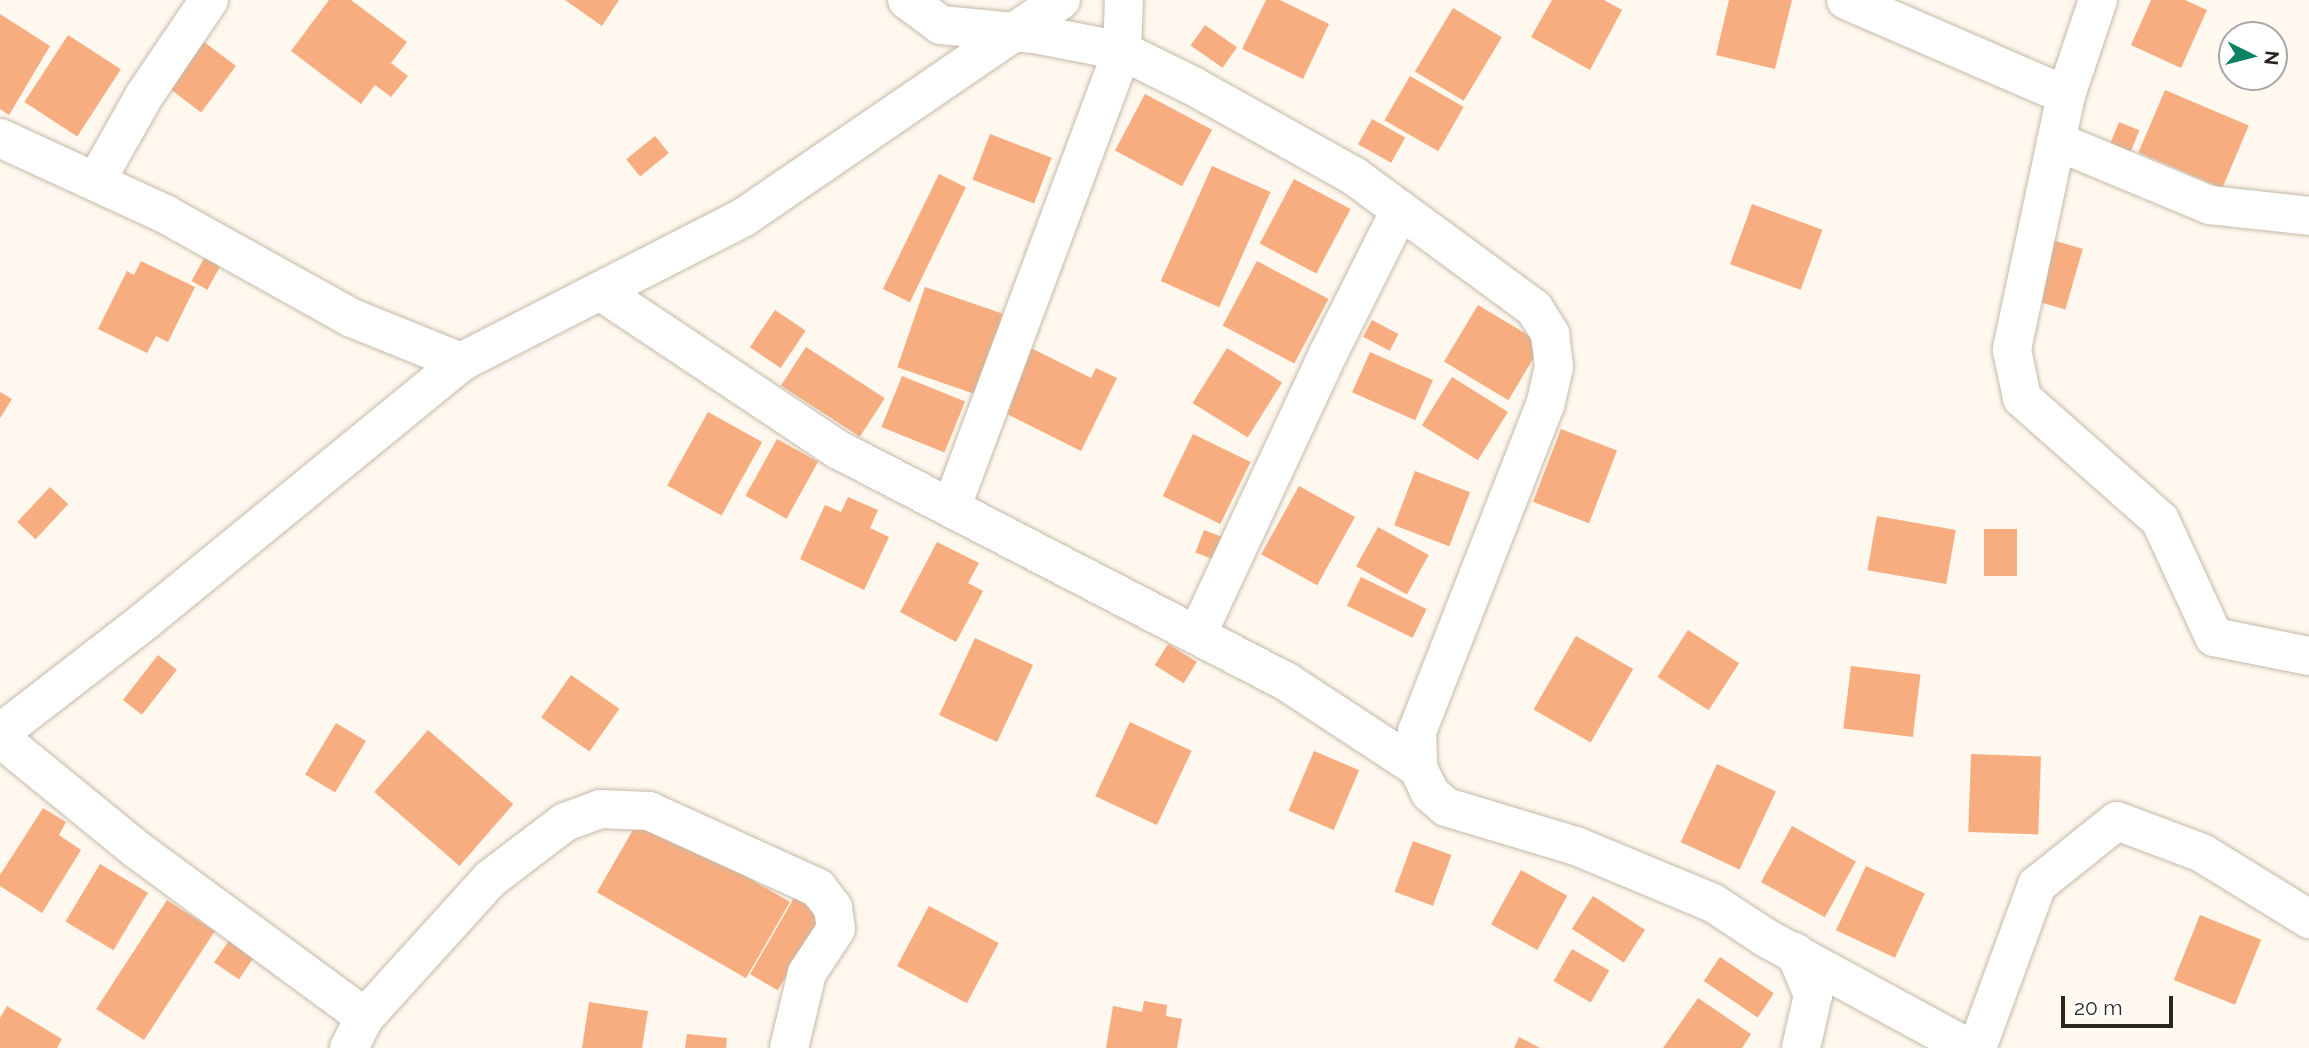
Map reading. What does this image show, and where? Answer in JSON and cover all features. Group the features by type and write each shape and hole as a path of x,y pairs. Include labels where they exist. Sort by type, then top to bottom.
{"street":[{"path":"96,181 144,96 209,0"},
{"path":"906,0 941,25 1015,32 1122,51 1193,86 1354,176 1534,308 1550,334 1554,367 1545,405 1417,731 1418,768 1430,793 1446,807 1576,846 1713,903 1795,952 1969,1048"},
{"path":"789,1048 807,972 836,929 833,908 818,888 649,811 600,809 565,822 490,879 357,1032 0,736 461,362 744,217 1061,0"},
{"path":"952,506 1122,51 1124,0"},
{"path":"1846,0 2066,95"},
{"path":"2098,0 2066,95 2012,350 2022,398 2160,520 2214,637 2309,656"},
{"path":"0,138 165,214 352,318 461,362"},
{"path":"2056,141 2210,205 2309,216"},
{"path":"1197,635 1328,354 1400,210"},
{"path":"600,291 837,450 952,506 1287,682 1418,768"},
{"path":"1977,1048 2037,885 2117,821 2202,853 2309,919"},
{"path":"1795,952 1813,995 1801,1048"}],"building":[{"path":"329,0 351,0 407,42 391,63 408,76 391,97 375,85 361,104 291,51"},
{"path":"565,0 619,0 602,26"},
{"path":"1266,0 1280,0 1329,24 1303,79 1242,49"},
{"path":"1552,0 1604,0 1622,10 1590,70 1531,37"},
{"path":"1729,0 1792,0 1775,69 1716,55"},
{"path":"2151,0 2185,0 2207,10 2181,68 2131,45"},
{"path":"1453,8 1502,37 1464,101 1415,71"},
{"path":"0,14 50,46 9,115 0,109"},
{"path":"1205,25 1237,47 1223,68 1191,45"},
{"path":"68,35 121,69 77,136 24,102"},
{"path":"204,42 236,66 201,112 169,88"},
{"path":"1410,76 1464,107 1438,151 1384,120"},
{"path":"2165,90 2249,126 2222,188 2138,153"},
{"path":"1145,94 1212,130 1182,186 1115,151"},
{"path":"1372,119 1405,137 1391,163 1358,144"},
{"path":"2119,122 2139,130 2130,154 2109,146"},
{"path":"990,134 1052,158 1034,203 972,180"},
{"path":"655,136 669,153 640,176 626,159"},
{"path":"1212,166 1270,192 1219,307 1161,281"},
{"path":"939,174 966,187 910,302 883,289"},
{"path":"1294,179 1351,209 1316,274 1260,243"},
{"path":"1752,204 1822,230 1801,290 1730,264"},
{"path":"2052,240 2083,249 2065,309 2035,301"},
{"path":"207,253 223,262 207,290 191,281"},
{"path":"141,261 195,287 168,342 156,336 147,353 98,329 127,271 134,275"},
{"path":"1257,261 1329,299 1294,363 1223,325"},
{"path":"925,287 1007,315 980,396 897,367"},
{"path":"1478,305 1542,344 1508,400 1444,362"},
{"path":"775,310 806,331 781,368 750,347"},
{"path":"1372,320 1398,334 1390,351 1363,337"},
{"path":"806,347 885,398 860,437 781,386"},
{"path":"1031,348 1091,378 1096,368 1117,378 1081,451 1001,411"},
{"path":"1227,348 1282,382 1248,438 1193,403"},
{"path":"1370,352 1433,380 1415,420 1352,392"},
{"path":"902,376 965,401 944,452 881,427"},
{"path":"1452,377 1508,412 1478,460 1422,425"},
{"path":"0,392 12,399 0,418"},
{"path":"708,412 762,442 722,516 667,485"},
{"path":"1561,429 1617,451 1589,523 1533,502"},
{"path":"1193,434 1251,462 1220,524 1163,496"},
{"path":"777,439 818,462 787,519 745,496"},
{"path":"1415,471 1470,492 1449,546 1394,525"},
{"path":"1299,486 1355,517 1317,585 1261,554"},
{"path":"50,487 68,504 36,539 17,522"},
{"path":"848,497 878,510 870,528 889,537 864,590 800,559 825,505 841,512"},
{"path":"1877,516 1956,530 1946,584 1867,570"},
{"path":"1378,527 1429,555 1407,594 1356,566"},
{"path":"1984,529 2017,529 2017,576 1984,576"},
{"path":"1204,530 1222,537 1213,559 1195,552"},
{"path":"937,542 979,563 968,583 983,591 956,642 900,612"},
{"path":"1361,577 1427,609 1413,638 1347,606"},
{"path":"1688,630 1739,663 1709,710 1658,677"},
{"path":"1576,636 1633,669 1591,743 1534,710"},
{"path":"975,638 1033,665 997,742 939,715"},
{"path":"1168,644 1197,662 1184,683 1155,665"},
{"path":"158,655 177,670 142,715 123,700"},
{"path":"1851,666 1920,675 1913,737 1843,729"},
{"path":"571,675 619,709 590,751 541,718"},
{"path":"1130,722 1192,751 1157,825 1095,796"},
{"path":"336,723 366,741 335,792 305,774"},
{"path":"428,730 513,804 459,866 374,792"},
{"path":"1314,751 1359,770 1334,830 1289,811"},
{"path":"1971,754 2041,756 2038,834 1968,832"},
{"path":"1717,764 1776,791 1740,869 1681,842"},
{"path":"43,808 66,822 59,835 81,850 42,913 0,886 0,875"},
{"path":"641,816 790,902 746,978 597,892"},
{"path":"1792,826 1856,861 1825,917 1761,882"},
{"path":"1413,841 1452,855 1433,906 1395,892"},
{"path":"100,864 148,893 113,950 65,921"},
{"path":"1866,866 1925,893 1895,958 1836,930"},
{"path":"1521,870 1567,896 1537,950 1491,924"},
{"path":"1593,896 1645,930 1624,962 1572,929"},
{"path":"794,898 822,914 778,990 750,974"},
{"path":"167,900 215,931 144,1040 96,1009"},
{"path":"929,906 999,943 967,1003 897,966"},
{"path":"2200,915 2261,940 2235,1005 2174,980"},
{"path":"232,936 257,953 239,979 214,963"},
{"path":"1572,949 1609,970 1591,1003 1554,981"},
{"path":"1720,957 1774,993 1758,1017 1704,981"},
{"path":"1698,998 1751,1034 1742,1048 1663,1048"},
{"path":"1144,1001 1167,1005 1166,1016 1182,1019 1177,1048 1106,1048 1113,1006 1142,1012"},
{"path":"589,1002 648,1011 642,1048 582,1048"},
{"path":"7,1006 62,1039 57,1048 0,1048 0,1018"},
{"path":"687,1034 727,1038 726,1048 685,1048"},
{"path":"1519,1037 1540,1048 1514,1048"}]}
